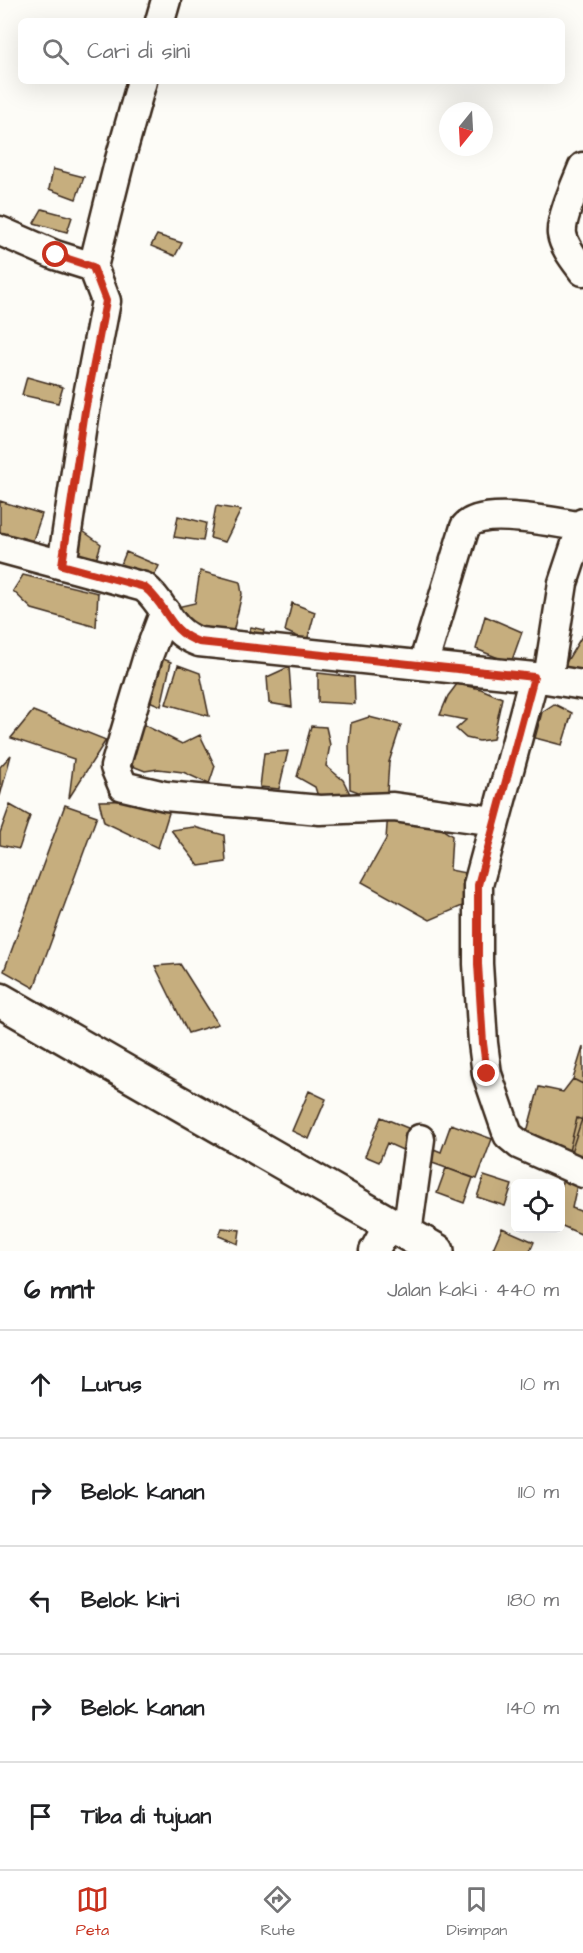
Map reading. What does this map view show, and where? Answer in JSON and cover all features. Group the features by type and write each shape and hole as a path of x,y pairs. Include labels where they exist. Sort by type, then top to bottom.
{"main road":[{"path":"0,1000 437,1251"}],"street":[{"path":"161,18 166,0"},
{"path":"62,565 85,411 106,301 93,267 141,84"},
{"path":"583,167 566,212 562,234 570,253 583,271"},
{"path":"0,231 56,255 93,267"},
{"path":"423,664 465,528 469,522 497,516 583,526 563,583 541,678 495,821 478,885 478,964 483,1043 487,1074 506,1130 512,1140 583,1173"},
{"path":"0,548 144,587 152,593 178,631 199,642 423,664 583,685"},
{"path":"165,612 148,656 115,767 123,786 165,796 320,810 393,807 495,821"},
{"path":"374,1251 398,1228 420,1139"}],"building":[{"path":"53,169 84,177 76,199 49,189"},
{"path":"42,209 72,217 67,232 34,223"},
{"path":"157,235 182,243 175,256 151,246"},
{"path":"27,377 63,387 58,403 22,395"},
{"path":"0,501 42,514 30,549 0,541"},
{"path":"216,506 241,510 225,542 210,538"},
{"path":"178,516 206,523 203,541 174,537"},
{"path":"80,529 101,544 92,573 71,558"},
{"path":"126,552 159,566 151,583 118,572"},
{"path":"200,571 240,582 242,594 232,637 187,629 177,607 195,603"},
{"path":"23,575 98,593 96,627 32,609 13,591"},
{"path":"292,603 315,612 307,641 285,631"},
{"path":"485,616 522,632 511,663 476,649"},
{"path":"251,627 264,630 259,648 245,640"},
{"path":"583,637 583,675 562,669"},
{"path":"153,655 171,662 161,706 142,698"},
{"path":"178,665 200,673 209,716 166,704"},
{"path":"289,667 292,707 269,703 267,677"},
{"path":"318,673 354,677 355,704 318,702"},
{"path":"457,684 481,689 502,698 493,739 479,741 466,738 456,729 466,720 440,715 448,696"},
{"path":"554,704 572,713 562,745 535,738 542,712"},
{"path":"33,711 106,740 69,798 74,759 11,738"},
{"path":"369,717 401,725 389,762 387,792 364,794 350,789 349,745 351,723"},
{"path":"138,722 182,744 200,735 215,766 209,784 183,772 158,769 145,771 125,763"},
{"path":"311,726 326,727 330,745 326,766 343,780 352,798 320,803 315,787 297,777"},
{"path":"288,751 279,789 260,787 264,753"},
{"path":"11,755 0,796 0,767"},
{"path":"173,800 158,848 104,822 99,801"},
{"path":"10,805 30,816 19,849 0,845 0,833"},
{"path":"65,805 97,816 34,988 4,971"},
{"path":"388,812 421,815 452,836 450,870 475,875 467,904 430,920 362,882 386,839"},
{"path":"194,827 224,835 226,862 199,866 171,830"},
{"path":"180,964 218,1024 188,1033 155,966"},
{"path":"583,1047 583,1084 573,1079"},
{"path":"573,1079 583,1084 583,1116 568,1161 543,1141 527,1132 539,1087 563,1092"},
{"path":"309,1091 326,1099 309,1139 292,1131"},
{"path":"381,1117 415,1131 407,1152 387,1143 379,1162 365,1156"},
{"path":"577,1118 583,1120 583,1156 569,1151"},
{"path":"451,1124 492,1139 477,1179 424,1160 429,1147 441,1152"},
{"path":"446,1168 473,1178 464,1203 437,1193"},
{"path":"484,1176 511,1185 505,1206 477,1197"},
{"path":"564,1176 578,1180 572,1208 583,1212 583,1235 565,1227 565,1179 563,1179"},
{"path":"222,1228 240,1230 238,1244 219,1236"},
{"path":"502,1228 534,1242 530,1251 492,1251"}],"route":[{"path":"56,255 93,267 106,301 85,411 62,565 144,587 152,593 178,631 199,642 534,677 478,885 478,964 487,1074"}]}
